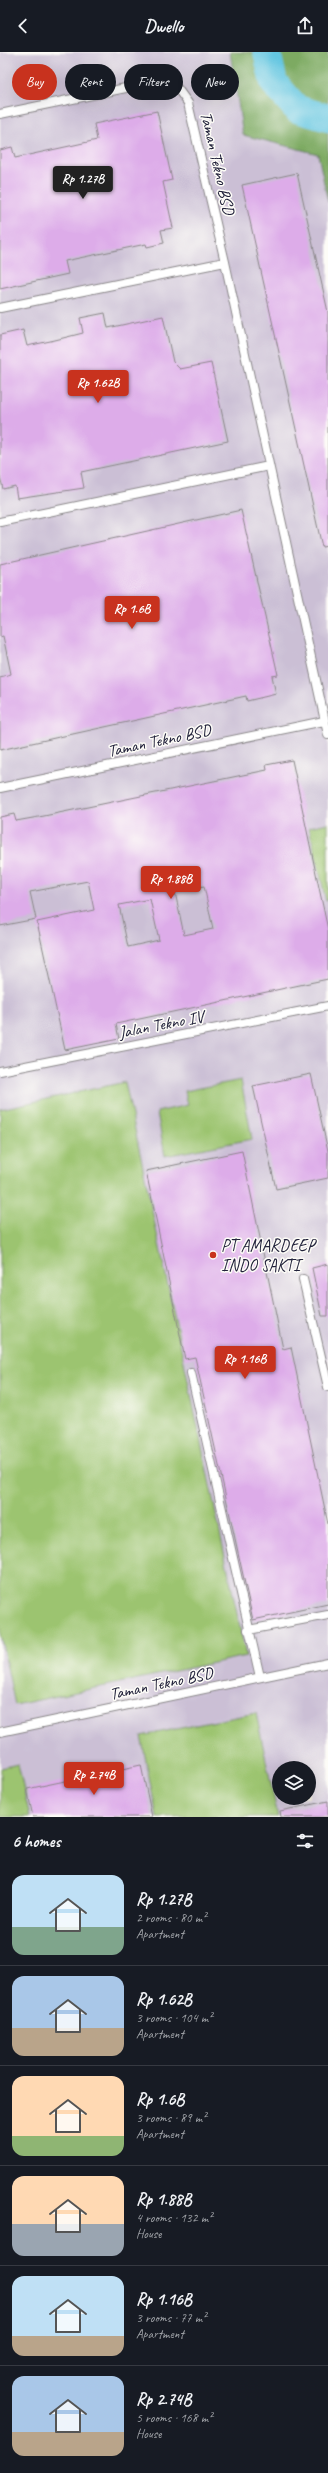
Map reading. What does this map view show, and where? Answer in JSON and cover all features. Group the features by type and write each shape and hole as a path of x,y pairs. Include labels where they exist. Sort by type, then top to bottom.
{"lane":[{"name":"Taman Tekno BSD","path":"0,114 150,83 175,85 188,103 225,262 328,735"},
{"path":"0,308 225,262"},
{"path":"0,522 269,466"},
{"name":"Taman Tekno BSD","path":"0,788 324,721"},
{"name":"Jalan Tekno IV","path":"0,1071 328,1006"},
{"path":"303,1279 328,1387"},
{"path":"191,1373 248,1630 260,1677"},
{"path":"248,1630 328,1615"},
{"name":"Taman Tekno BSD","path":"0,1732 328,1662"}],"shaded area":[{"path":"0,52 230,52 232,64 191,64 191,100 238,100 243,135 318,154 328,202 328,1817 0,1817"}],"green space":[{"path":"230,52 328,52 328,202 318,154 243,135 238,100 239,100 239,64 232,64"},
{"path":"328,823 328,900 326,901 309,827"},
{"path":"241,1080 252,1139 165,1156 157,1112 188,1105 185,1091"},
{"path":"125,1082 246,1656 15,1705 0,1634 0,1109"},
{"path":"256,1713 272,1789 272,1805 275,1805 278,1817 157,1817 141,1736"},
{"path":"18,1764 30,1817 0,1817 0,1768"}],"building":[{"path":"157,111 172,180 163,182 173,228 161,230 164,243 147,247 146,244 65,261 68,274 0,289 0,150 12,147 15,158 97,140 94,124"},
{"path":"297,173 328,312 328,546 322,547 242,185"},
{"path":"105,313 108,328 163,316 173,362 180,369 211,363 228,441 81,472 84,488 17,498 15,486 3,489 0,476 0,335 23,330 27,346 83,333 80,318"},
{"path":"241,510 278,675 272,676 276,694 247,701 246,696 0,750 0,677 11,674 3,636 0,637 0,564"},
{"path":"292,760 328,930 328,979 116,1024 119,1039 65,1050 37,922 94,910 88,881 30,892 36,919 0,926 0,817 14,814 16,821 44,816 267,770 266,765","holes":["204,886 213,929 184,935 175,892","150,899 159,940 128,947 119,905"]},
{"path":"311,1074 328,1151 328,1178 276,1189 253,1086"},
{"path":"242,1151 283,1349 291,1347 328,1524 328,1604 253,1620 195,1357 185,1359 146,1171"},
{"path":"328,1264 328,1316 322,1316 312,1268"},
{"path":"141,1765 152,1817 33,1817 27,1789"},
{"path":"328,1801 328,1817 281,1817 280,1811 316,1805 316,1804"}],"waterway":[{"path":"267,52 274,83 297,109 328,118"}],"place":[{"name":"PT AMARDEEP INDO SAKTI","path":"213,1255"}]}
